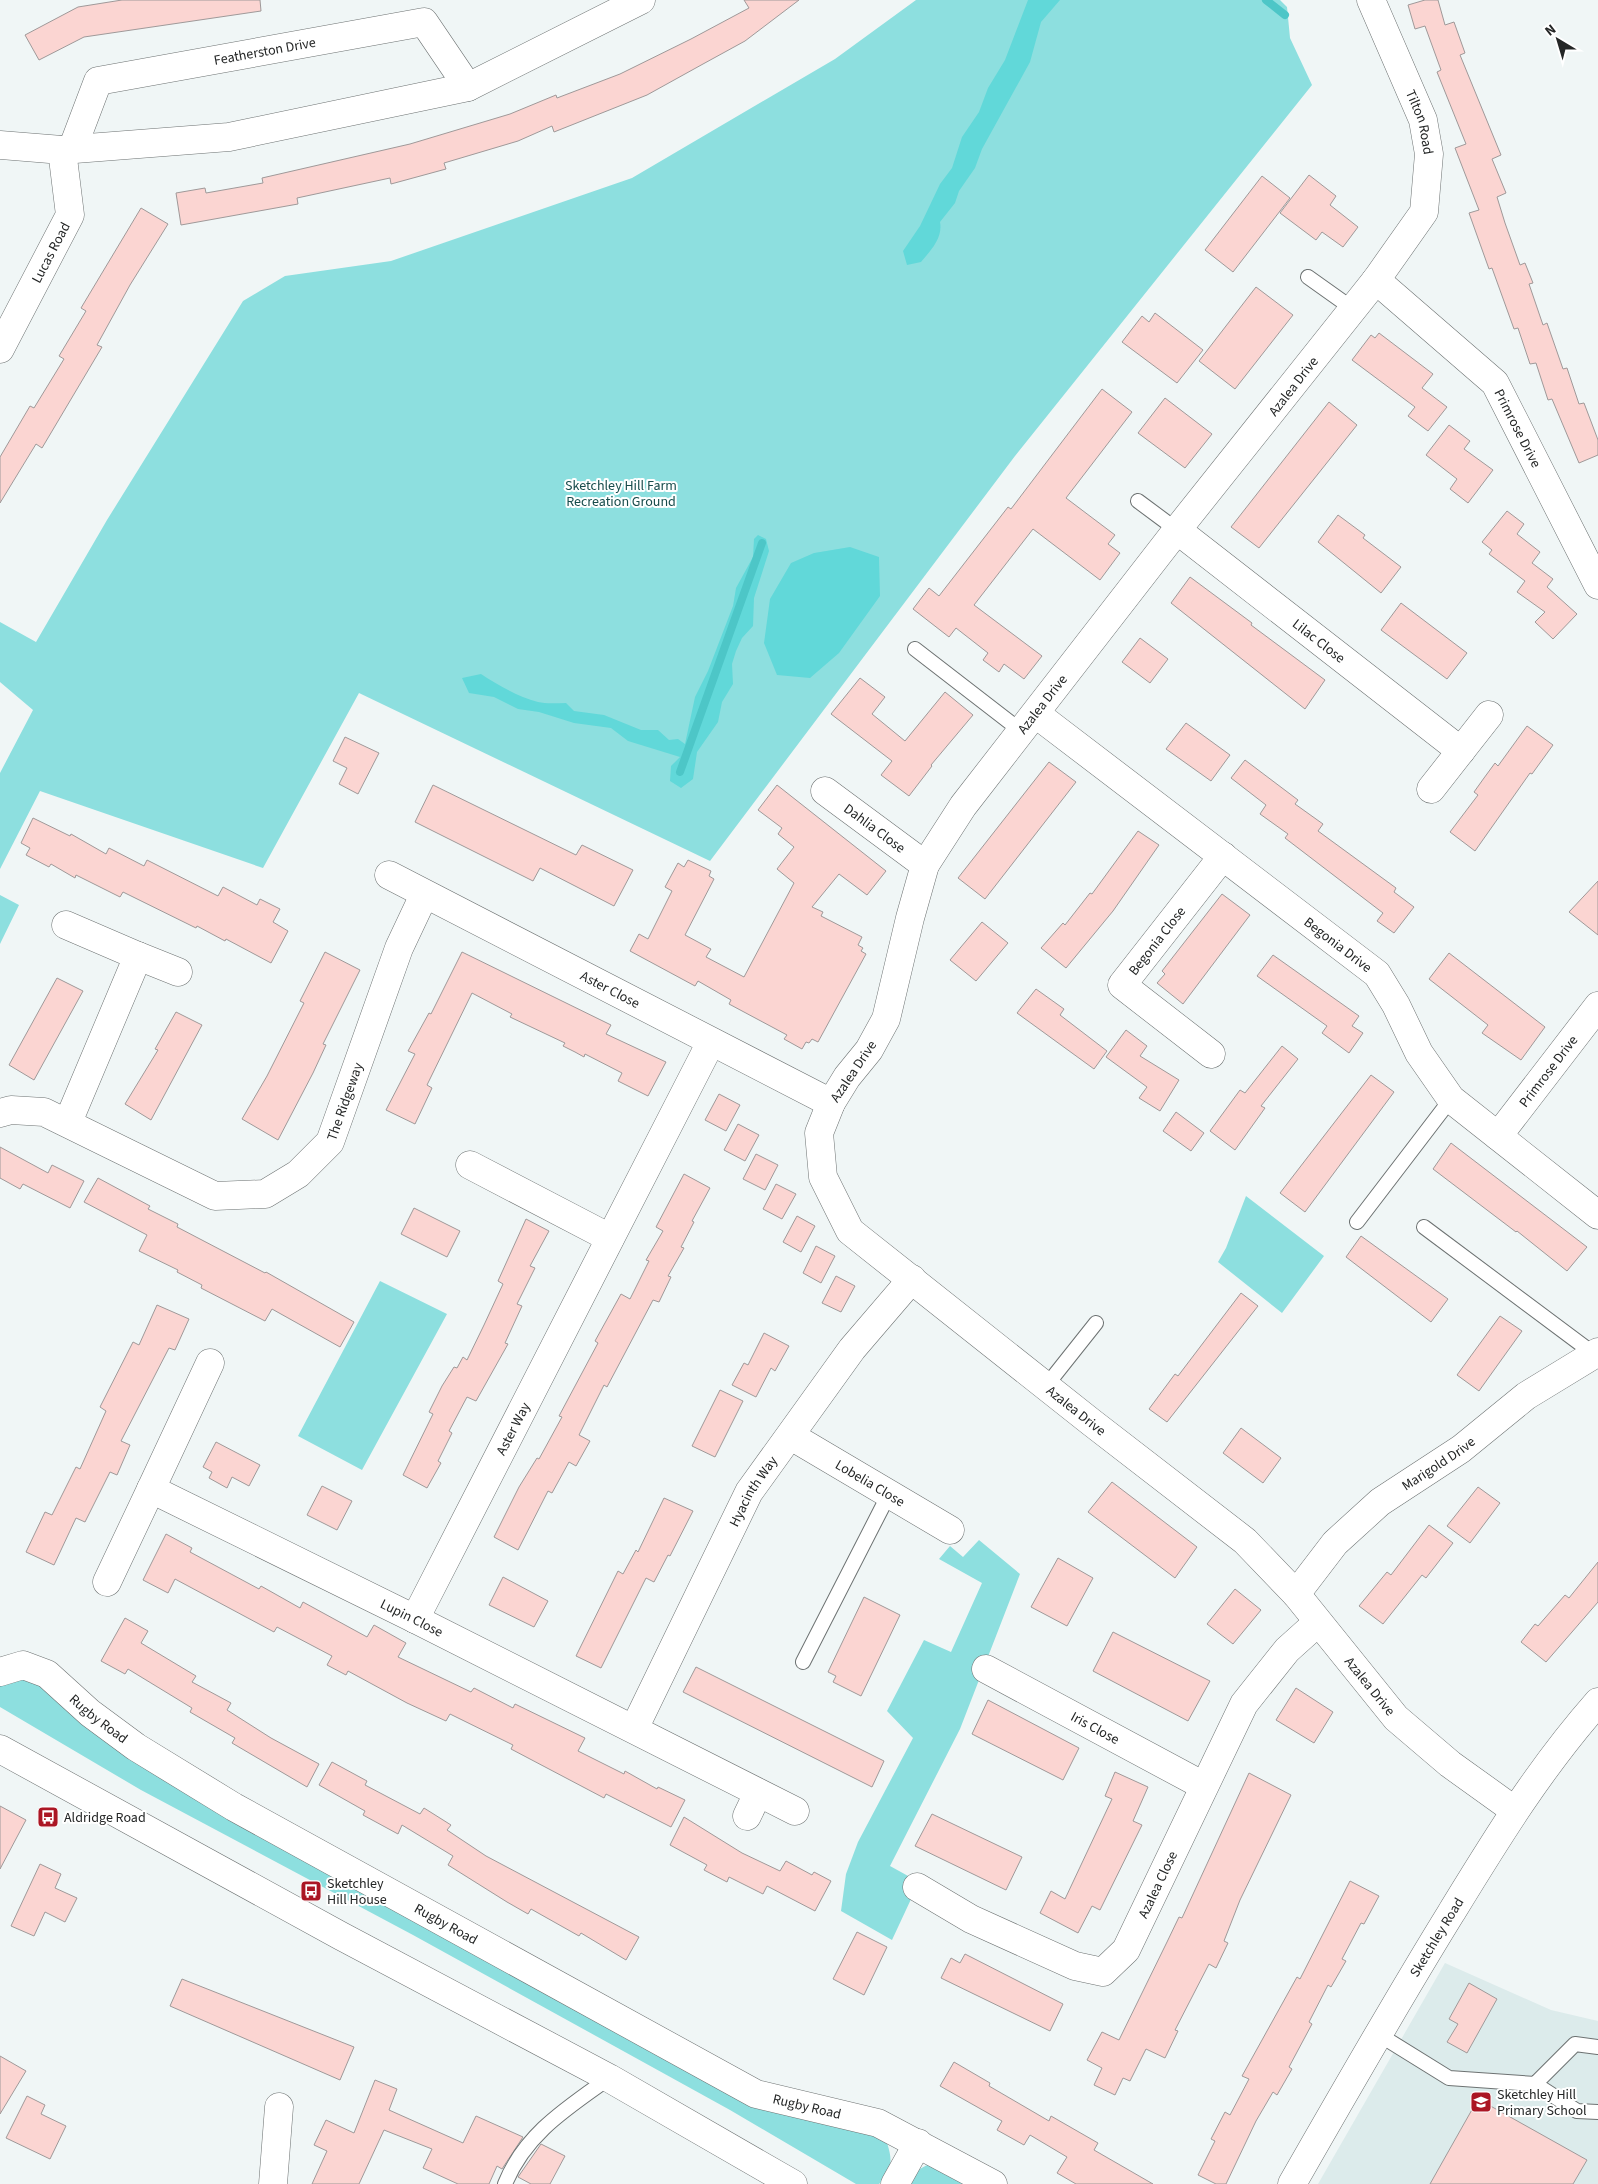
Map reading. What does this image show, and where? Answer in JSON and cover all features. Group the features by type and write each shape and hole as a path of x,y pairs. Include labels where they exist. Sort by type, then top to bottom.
{"street":[{"path":"0,144 68,148 229,137 468,87 641,0"},
{"name":"Tilton Road","path":"1371,0 1412,90 1423,120 1430,154 1424,212 1400,247"},
{"name":"Featherston Drive","path":"68,148 98,81 424,22 468,87"},
{"name":"Lucas Road","path":"0,350 70,215 68,148"},
{"name":"Azalea Drive","path":"1400,247 963,806 925,865 910,918 886,1019 869,1050 847,1077 832,1103 819,1133 822,1177 850,1231 1245,1541 1296,1594 1317,1623 1396,1718 1450,1764 1514,1810"},
{"name":"Primrose Drive","path":"1376,280 1494,383 1598,585"},
{"name":"Lilac Close","path":"1177,530 1461,751"},
{"path":"1431,789 1488,715"},
{"name":"Begonia Drive","path":"1028,722 1223,856 1377,974 1396,1005 1419,1053 1451,1099 1598,1215"},
{"name":"Dahlia Close","path":"825,791 925,865"},
{"name":"Begonia Close","path":"1211,1054 1122,985 1223,856"},
{"name":"Aster Close","path":"389,875 424,895 832,1103"},
{"name":"The Ridgeway","path":"0,1113 11,1110 44,1112 68,1122 215,1196 265,1194 298,1174 330,1142 399,948 424,895"},
{"path":"66,925 178,972"},
{"path":"68,1122 138,956"},
{"name":"Primrose Drive","path":"1498,1136 1598,1006"},
{"name":"Aster Way","path":"415,1619 711,1042"},
{"path":"470,1165 610,1238"},
{"name":"Hyacinth Way","path":"634,1729 749,1492 852,1349 912,1279"},
{"name":"Marigold Drive","path":"1296,1594 1335,1543 1380,1502 1461,1449 1526,1396 1596,1353"},
{"path":"107,1582 210,1363"},
{"name":"Lobelia Close","path":"791,1436 950,1530"},
{"name":"Lupin Close","path":"151,1489 634,1729 753,1804 795,1812"},
{"name":"Azalea Close","path":"917,1887 971,1919 1075,1966 1103,1972 1126,1950 1244,1704 1286,1650 1317,1623"},
{"name":"Rugby Road","path":"0,1672 24,1665 47,1674 90,1713 136,1747 234,1807 756,2094 878,2123 993,2184"},
{"name":"Iris Close","path":"986,1669 1204,1786"},
{"name":"Sketchley Road","path":"1292,2184 1378,2034 1514,1810 1567,1738 1598,1702"},
{"path":"0,1749 341,1936 609,2078 793,2184"},
{"path":"273,2184 279,2107"},
{"path":"895,2184 918,2143"}],"lane":[{"path":"1308,277 1353,309"},
{"path":"1138,501 1177,530"},
{"path":"915,649 1028,722"},
{"path":"1357,1222 1451,1099"},
{"path":"1424,1227 1596,1353"},
{"path":"1046,1386 1096,1323"},
{"path":"803,1662 888,1494"},
{"path":"1378,2034 1449,2078 1535,2084 1577,2111 1598,2112"},
{"path":"1535,2084 1575,2044 1598,2047"},
{"path":"505,2184 528,2142 550,2120 609,2078"}],"shaded area":[{"path":"1028,0 1060,0 1041,22 1030,62 982,149 975,168 959,191 955,203 940,222 938,239 921,262 907,265 903,251 920,226 940,184 952,168 962,137 979,112 988,88 1005,60"},
{"path":"758,535 766,539 769,551 754,598 753,626 742,638 736,651 732,664 733,684 722,702 718,722 697,752 693,779 681,788 670,781 671,766 680,757 628,741 611,728 574,723 539,712 518,709 494,697 469,693 462,678 481,674 508,690 531,700 544,703 566,703 574,711 604,715 641,730 658,730 669,740 678,739 685,744 695,697 708,671 733,606 736,588 753,557 754,539"},
{"path":"850,547 879,557 880,596 839,653 810,678 777,675 764,643 770,599 791,563 814,553"},
{"name":"Sketchley Hill Primary School","path":"1445,1963 1551,2010 1598,2021 1598,2184 1318,2184"}],"green space":[{"name":"Sketchley Hill Farm Recreation Ground","path":"916,0 1280,0 1287,7 1290,38 1312,85 1015,456 710,861 359,693 263,868 40,791 0,869 0,773 33,710 0,682 0,622 36,642 107,520 243,301 285,276 391,261 632,178 835,59"},
{"path":"0,895 19,905 0,944"},
{"path":"1246,1196 1324,1256 1282,1313 1218,1262 1226,1248"},
{"path":"380,1281 447,1314 362,1470 298,1436"},
{"path":"979,1540 1020,1574 960,1729 890,1866 919,1882 892,1940 841,1911 846,1874 858,1842 913,1738 887,1711 924,1640 951,1652 982,1583 939,1559 950,1546 963,1557"},
{"path":"19,1673 741,2089 859,2127 887,2143 891,2160 887,2175 879,2184 856,2184 730,2110 413,1935 141,1790 0,1707 0,1684"},
{"path":"930,2164 978,2184 904,2184 909,2177"}],"building":[{"path":"122,0 260,0 261,11 84,37 39,60 25,35 78,7"},
{"path":"744,0 799,0 745,41 647,95 554,132 552,126 518,141 444,163 446,169 391,184 390,178 297,198 298,204 181,225 176,193 205,188 206,193 263,183 262,178 410,144 510,114 556,95 557,98 620,74 749,8"},
{"path":"1425,0 1438,0 1445,25 1454,22 1465,53 1460,55 1501,155 1492,159 1506,193 1497,197 1505,223 1520,265 1525,263 1533,283 1529,284 1543,325 1547,323 1563,369 1567,368 1579,404 1584,403 1598,440 1598,455 1579,463 1552,399 1548,400 1536,363 1530,364 1518,328 1514,329 1492,268 1489,269 1469,213 1479,210 1455,148 1466,144 1437,72 1441,70 1425,26 1415,29 1408,5"},
{"path":"1309,175 1336,196 1330,205 1358,227 1343,247 1322,232 1316,240 1280,213"},
{"path":"1262,176 1290,198 1233,272 1205,250"},
{"path":"141,208 168,224 130,285 97,345 102,347 42,448 36,444 0,503 0,457 30,406 34,408 64,359 59,356 86,311 81,308"},
{"path":"1256,287 1293,315 1235,389 1199,361"},
{"path":"1155,313 1203,350 1177,383 1122,342 1142,316 1149,322"},
{"path":"1379,333 1433,374 1422,388 1447,407 1428,431 1408,416 1415,407 1352,360 1371,335 1375,338"},
{"path":"1102,389 1132,412 1066,498 1115,535 1108,544 1120,553 1100,580 1033,529 974,605 1042,656 1024,679 1004,664 999,672 983,660 988,653 956,628 949,637 913,609 929,588 939,596 1008,507 1011,509"},
{"path":"1165,398 1212,434 1185,468 1138,433"},
{"path":"1329,402 1357,425 1259,548 1231,527"},
{"path":"1449,425 1470,441 1464,449 1493,470 1468,503 1450,489 1457,479 1426,455"},
{"path":"1507,511 1524,524 1517,534 1540,552 1532,563 1553,579 1547,587 1577,614 1553,639 1535,622 1545,612 1517,592 1525,581 1489,554 1492,550 1482,542"},
{"path":"1338,515 1365,535 1363,538 1401,567 1381,593 1318,542"},
{"path":"1190,577 1325,680 1305,709 1171,603"},
{"path":"1401,603 1467,653 1447,679 1381,630"},
{"path":"1140,638 1168,659 1150,683 1122,662"},
{"path":"860,678 885,697 872,714 905,741 945,692 973,715 931,765 909,796 881,775 892,761 831,714"},
{"path":"1186,723 1230,755 1211,781 1166,749"},
{"path":"1527,726 1553,745 1532,774 1530,773 1475,851 1450,832 1478,795 1474,792 1484,778 1495,763 1498,766"},
{"path":"345,737 379,753 358,794 339,784 347,768 333,761"},
{"path":"1245,760 1298,800 1295,804 1323,824 1318,831 1396,888 1394,892 1414,907 1394,933 1377,921 1383,913 1285,838 1288,834 1260,814 1266,805 1231,778"},
{"path":"1049,762 1076,782 985,899 958,878"},
{"path":"433,785 576,855 582,845 633,870 614,906 540,868 533,881 415,822"},
{"path":"777,785 886,871 867,895 839,874 812,907 823,912 821,916 862,937 858,945 863,948 861,951 866,954 818,1042 812,1039 809,1043 806,1042 802,1049 784,1039 787,1035 729,1004 731,1000 698,981 695,986 630,951 639,934 648,939 672,891 665,887 678,863 684,867 688,860 711,871 709,876 714,879 685,935 711,949 706,957 744,977 794,883 777,869 794,847 778,834 782,828 758,810"},
{"path":"33,818 70,836 71,834 106,854 109,848 144,866 147,860 218,896 223,887 257,905 260,899 280,909 273,922 288,931 271,963 226,939 225,941 197,926 196,928 123,892 120,897 76,875 75,878 51,864 49,867 26,855 30,848 21,843"},
{"path":"1138,831 1159,845 1113,911 1066,968 1041,948 1063,923 1065,925 1090,893 1092,894"},
{"path":"1598,881 1598,935 1569,912"},
{"path":"1222,894 1250,915 1183,1004 1157,983 1165,974 1162,971"},
{"path":"982,922 1008,943 976,981 950,960"},
{"path":"325,952 360,970 323,1044 326,1045 313,1073 278,1140 242,1119 267,1076 304,1003 300,1001"},
{"path":"462,952 611,1025 606,1034 666,1062 648,1096 618,1081 622,1073 585,1054 584,1057 563,1046 565,1043 510,1017 512,1014 472,993 427,1085 432,1088 415,1124 386,1110 415,1054 408,1051 429,1013 431,1014"},
{"path":"1449,953 1545,1027 1521,1060 1482,1033 1488,1025 1429,979"},
{"path":"1273,955 1359,1016 1352,1026 1363,1033 1349,1053 1322,1033 1327,1026 1257,976"},
{"path":"57,978 83,991 34,1080 9,1065"},
{"path":"1036,989 1064,1009 1060,1015 1107,1051 1094,1069 1017,1013"},
{"path":"176,1012 202,1025 151,1120 125,1104 158,1050 155,1049"},
{"path":"1126,1030 1147,1046 1140,1056 1179,1080 1160,1111 1139,1098 1147,1087 1106,1057"},
{"path":"1282,1046 1298,1059 1261,1106 1265,1108 1235,1150 1210,1131 1240,1090 1245,1093"},
{"path":"1371,1075 1394,1092 1305,1212 1280,1193"},
{"path":"719,1094 740,1105 726,1131 705,1120"},
{"path":"1176,1112 1204,1133 1191,1151 1163,1131"},
{"path":"738,1124 759,1135 745,1161 724,1150"},
{"path":"1451,1143 1587,1247 1567,1271 1517,1231 1433,1169"},
{"path":"0,1147 48,1173 52,1165 84,1181 70,1208 23,1184 20,1189 0,1178"},
{"path":"756,1154 778,1165 765,1190 743,1179"},
{"path":"684,1174 710,1188 692,1221 694,1222 681,1247 684,1248 668,1276 671,1277 659,1302 653,1300 607,1387 604,1385 579,1435 590,1441 576,1466 569,1462 552,1493 548,1491 518,1550 494,1537 519,1487 537,1458 539,1459 562,1417 559,1416 598,1343 595,1341 621,1294 630,1299 649,1261 646,1260 663,1231 656,1227"},
{"path":"98,1178 150,1206 148,1209 178,1224 177,1227 266,1272 354,1322 340,1347 272,1309 265,1321 201,1288 202,1285 177,1272 178,1270 139,1251 147,1235 84,1202"},
{"path":"776,1184 796,1194 782,1219 763,1209"},
{"path":"414,1208 460,1231 447,1257 401,1234"},
{"path":"797,1216 815,1226 801,1252 783,1242"},
{"path":"526,1219 549,1231 530,1266 535,1268 517,1304 522,1306 505,1343 508,1344 476,1401 467,1397 449,1431 452,1433 438,1461 441,1463 427,1488 403,1475 433,1414 429,1412 442,1386 454,1367 457,1368 463,1357 467,1360 484,1325 503,1284 498,1281"},
{"path":"1361,1236 1448,1299 1431,1322 1346,1257"},
{"path":"816,1246 835,1256 821,1283 803,1273"},
{"path":"836,1276 855,1286 841,1312 822,1303"},
{"path":"1241,1293 1258,1306 1167,1422 1149,1409 1175,1374 1178,1376"},
{"path":"157,1305 189,1319 175,1350 169,1348 121,1441 130,1445 117,1475 110,1472 85,1522 76,1518 54,1565 26,1552 45,1512 52,1515 76,1467 80,1469 106,1411 100,1407 133,1342 139,1345"},
{"path":"1500,1316 1522,1331 1479,1391 1457,1375"},
{"path":"764,1333 789,1346 775,1371 771,1368 756,1397 732,1385 744,1363 748,1365"},
{"path":"720,1390 743,1401 715,1457 692,1446"},
{"path":"1241,1428 1281,1458 1263,1483 1223,1453"},
{"path":"216,1442 260,1465 249,1486 232,1477 227,1488 209,1478 212,1472 203,1467"},
{"path":"1112,1482 1197,1547 1175,1578 1088,1512"},
{"path":"322,1486 352,1501 337,1530 307,1515"},
{"path":"1478,1487 1500,1503 1470,1543 1447,1526"},
{"path":"664,1498 693,1511 670,1556 668,1555 654,1582 646,1578 601,1668 576,1656 618,1571 623,1574 636,1550 638,1552"},
{"path":"1429,1525 1453,1543 1426,1578 1422,1575 1383,1624 1359,1606 1387,1572 1391,1575"},
{"path":"166,1534 192,1548 190,1552 259,1589 261,1586 300,1608 303,1602 367,1637 374,1625 406,1643 398,1657 471,1692 474,1688 513,1708 515,1704 585,1738 578,1751 624,1774 625,1771 657,1789 658,1787 685,1800 671,1827 606,1794 604,1798 511,1749 513,1745 450,1714 446,1721 407,1703 348,1671 346,1675 327,1665 332,1656 277,1627 274,1632 175,1579 168,1593 143,1580"},
{"path":"1058,1558 1093,1578 1067,1626 1031,1607"},
{"path":"1598,1562 1598,1602 1546,1662 1521,1642 1535,1624 1538,1626 1565,1595 1569,1598"},
{"path":"503,1577 548,1601 534,1627 489,1605"},
{"path":"1235,1589 1261,1610 1233,1644 1207,1624"},
{"path":"864,1597 900,1615 861,1696 833,1682 836,1676 828,1672"},
{"path":"125,1618 148,1631 141,1643 196,1676 192,1682 231,1703 227,1710 271,1738 319,1764 307,1787 232,1743 235,1738 190,1712 192,1708 128,1669 125,1674 101,1661"},
{"path":"1113,1632 1210,1681 1188,1721 1093,1671"},
{"path":"696,1667 884,1761 872,1787 683,1692"},
{"path":"1296,1688 1333,1712 1314,1743 1276,1720"},
{"path":"988,1700 1079,1748 1063,1780 972,1734"},
{"path":"332,1762 367,1781 365,1785 420,1814 424,1808 451,1825 447,1830 486,1856 639,1937 626,1960 581,1933 579,1936 531,1909 528,1914 507,1902 448,1865 453,1856 402,1825 398,1834 363,1815 365,1811 319,1785"},
{"path":"1115,1772 1148,1787 1133,1821 1142,1825 1100,1910 1092,1906 1078,1933 1040,1913 1051,1891 1065,1899 1112,1799 1105,1796"},
{"path":"1249,1773 1291,1795 1240,1900 1224,1941 1228,1943 1216,1968 1209,1964 1175,2030 1178,2031 1165,2058 1146,2049 1130,2081 1123,2078 1115,2095 1094,2085 1102,2068 1087,2060 1102,2032 1119,2040 1179,1917 1182,1918"},
{"path":"0,1806 26,1820 0,1869"},
{"path":"932,1814 1022,1857 1006,1890 915,1846"},
{"path":"684,1817 742,1853 780,1871 786,1861 812,1875 814,1872 831,1881 815,1911 767,1886 763,1894 729,1877 727,1882 704,1870 707,1865 670,1845"},
{"path":"40,1864 61,1874 55,1888 77,1898 65,1922 45,1912 34,1936 11,1926"},
{"path":"1350,1881 1379,1896 1364,1924 1361,1923 1342,1959 1346,1961 1331,1987 1328,1985 1309,2022 1312,2024 1289,2067 1292,2069 1277,2095 1273,2092 1256,2121 1226,2184 1216,2184 1198,2175 1215,2141 1211,2139 1225,2112 1230,2115 1249,2079 1242,2076 1297,1977 1300,1979"},
{"path":"857,1932 887,1947 864,1995 833,1979"},
{"path":"965,1954 1063,2004 1050,2031 941,1978 951,1958 960,1963"},
{"path":"182,1979 354,2047 340,2080 170,2006"},
{"path":"1469,1983 1497,1999 1467,2053 1447,2042 1458,2024 1449,2019"},
{"path":"0,2056 26,2071 0,2114"},
{"path":"954,2062 990,2083 989,2086 1049,2121 1051,2116 1098,2143 1094,2150 1153,2184 1076,2184 1057,2173 1067,2157 1030,2135 1024,2145 997,2130 1002,2121 940,2086"},
{"path":"375,2080 397,2089 389,2110 463,2143 476,2116 523,2137 502,2169 497,2166 489,2184 458,2184 423,2168 432,2149 384,2130 359,2184 312,2184 327,2151 314,2145 326,2120 354,2133"},
{"path":"27,2096 45,2105 41,2114 66,2126 50,2159 6,2138"},
{"path":"1478,2099 1587,2160 1573,2184 1430,2184"},
{"path":"541,2144 565,2156 550,2184 531,2184 518,2177"}],"waterway":[{"path":"1266,0 1285,15"},
{"path":"680,772 762,543"}],"place":[{"name":"Aldridge Road","path":"48,1817"},
{"name":"Sketchley Hill House","path":"311,1891"},
{"name":"Sketchley Hill Primary School","path":"1481,2102"}]}
